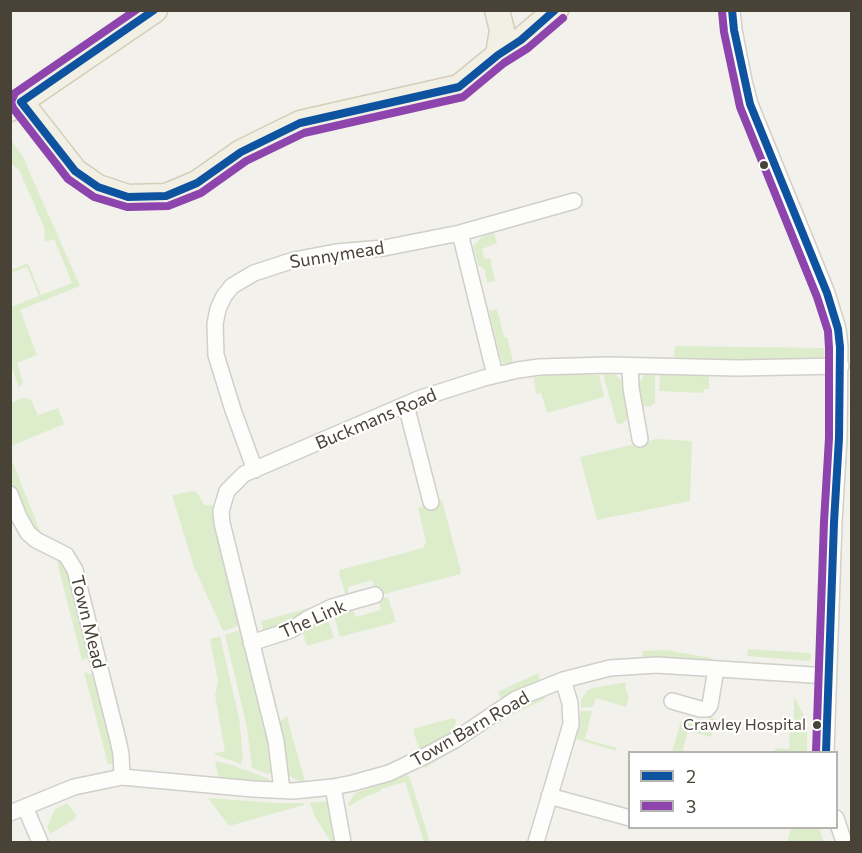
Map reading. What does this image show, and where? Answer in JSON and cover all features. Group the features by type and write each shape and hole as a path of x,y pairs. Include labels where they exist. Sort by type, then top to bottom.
{"main road":[{"path":"154,10 16,105 75,171 98,187 128,197 166,196 197,183 241,152 300,123 459,87 556,10"},
{"path":"497,10 502,30 498,55"}],"street":[{"path":"732,10 750,104 832,310 840,346 845,438 828,676 826,751"},
{"path":"740,61 741,10"},
{"name":"Sunnymead","path":"255,470 216,355 215,324 218,309 232,286 254,273 294,260 384,248 460,233 574,201"},
{"path":"460,233 495,375"},
{"name":"Buckmans Road","path":"282,790 276,741 221,511 227,491 244,474 435,393 495,375 539,367 609,364 737,368 841,366"},
{"path":"630,366 631,388 640,439"},
{"path":"406,405 431,502"},
{"name":"Town Mead","path":"10,494 28,533 36,540 66,555 75,570 120,747 122,777"},
{"name":"The Link","path":"251,643 291,630 332,607 375,595"},
{"name":"Town Barn Road","path":"18,810 74,787 122,777 253,789 333,788 372,778 407,765 447,744 516,699 563,680 610,668 657,665 828,676"},
{"path":"672,701 700,709 707,708 711,705 716,669"},
{"path":"537,843 571,724 570,703 563,680"},
{"path":"333,788 343,843"},
{"path":"549,796 628,817"},
{"path":"18,810 40,843"},
{"path":"838,822 844,843"}],"green space":[{"path":"11,140 22,155 80,286 20,310 37,355 17,363 23,382 19,388 11,365 11,307 39,296 27,267 11,273 11,270 28,263 41,295 72,283 54,239 45,242 44,227 19,170 11,163"},
{"path":"494,233 497,243 482,249 485,259 490,258 495,281 487,283 485,270 478,265 473,246 482,237"},
{"path":"497,309 504,337 507,337 512,364 503,363 501,360 489,311"},
{"path":"675,346 824,348 825,362 678,360 674,357"},
{"path":"566,374 599,375 604,397 547,413 541,393 536,394 534,377"},
{"path":"603,374 616,375 624,383 629,417 623,423 617,424"},
{"path":"644,375 655,375 655,403 651,406 640,407 637,380 641,381"},
{"path":"660,375 709,376 709,389 704,389 703,393 659,391"},
{"path":"23,398 31,400 38,415 58,408 64,424 11,446 11,403"},
{"path":"657,439 692,441 690,501 597,520 580,457"},
{"path":"10,456 42,536 36,533 27,521 11,481"},
{"path":"194,491 204,505 218,506 242,625 223,631 194,567 172,495"},
{"path":"442,500 460,574 377,596 372,580 348,587 346,597 340,570 423,548 426,542 418,508"},
{"path":"55,554 66,560 93,657 82,660"},
{"path":"388,597 396,622 340,637 333,612 347,608 352,610 356,617 381,610 378,599"},
{"path":"316,606 318,608 306,615 264,635 261,621"},
{"path":"327,617 334,638 307,646 302,630"},
{"path":"245,628 276,772 268,774 252,768 247,727 225,635"},
{"path":"220,636 239,718 243,757 241,764 213,754 225,751 215,695 218,682 210,639"},
{"path":"748,649 811,653 810,661 747,656"},
{"path":"666,650 711,658 711,663 643,658 642,651"},
{"path":"84,672 97,678 116,764 108,764"},
{"path":"538,673 541,683 503,702 498,692"},
{"path":"626,682 625,688 629,697 626,707 596,698 593,707 581,708 581,700 587,691"},
{"path":"543,694 545,699 509,716 425,768 422,764 502,713"},
{"path":"794,697 807,721 807,751 775,751 775,748 789,749 790,727 794,727"},
{"path":"581,711 592,711 585,739 617,748 616,751 576,739"},
{"path":"287,716 305,781 301,782 289,776 278,723"},
{"path":"710,717 716,719 711,737 688,731 682,751 672,751 681,721 706,728"},
{"path":"452,718 456,720 454,730 419,750 413,729"},
{"path":"215,761 272,780 265,782 219,781"},
{"path":"408,775 430,842 424,842 405,782 381,789 349,806 348,804 355,793"},
{"path":"208,798 304,803 304,805 229,826"},
{"path":"329,801 337,842 331,842 315,817 310,803"},
{"path":"67,803 76,815 75,819 50,834 47,827 55,809"},
{"path":"791,829 819,829 824,842 787,842"}],"transit line":[{"name":"3","path":"136,10 15,93 11,102 13,108 68,179 94,197 127,207 168,206 201,193 246,161 304,133 463,97 504,63 528,48 563,18"},
{"name":"2","path":"21,102 154,10"},
{"name":"2","path":"21,102 75,171 98,187 128,197 166,196 197,183 241,152 300,123 459,87 498,55 521,40 555,10"},
{"name":"2","path":"732,10 750,104 827,293 838,329 840,347 839,438 826,751"},
{"name":"3","path":"722,11 724,32 740,107 817,297 828,331 829,438 816,751"}],"place":[{"name":"Crawley Hospital","path":"817,725"}]}
